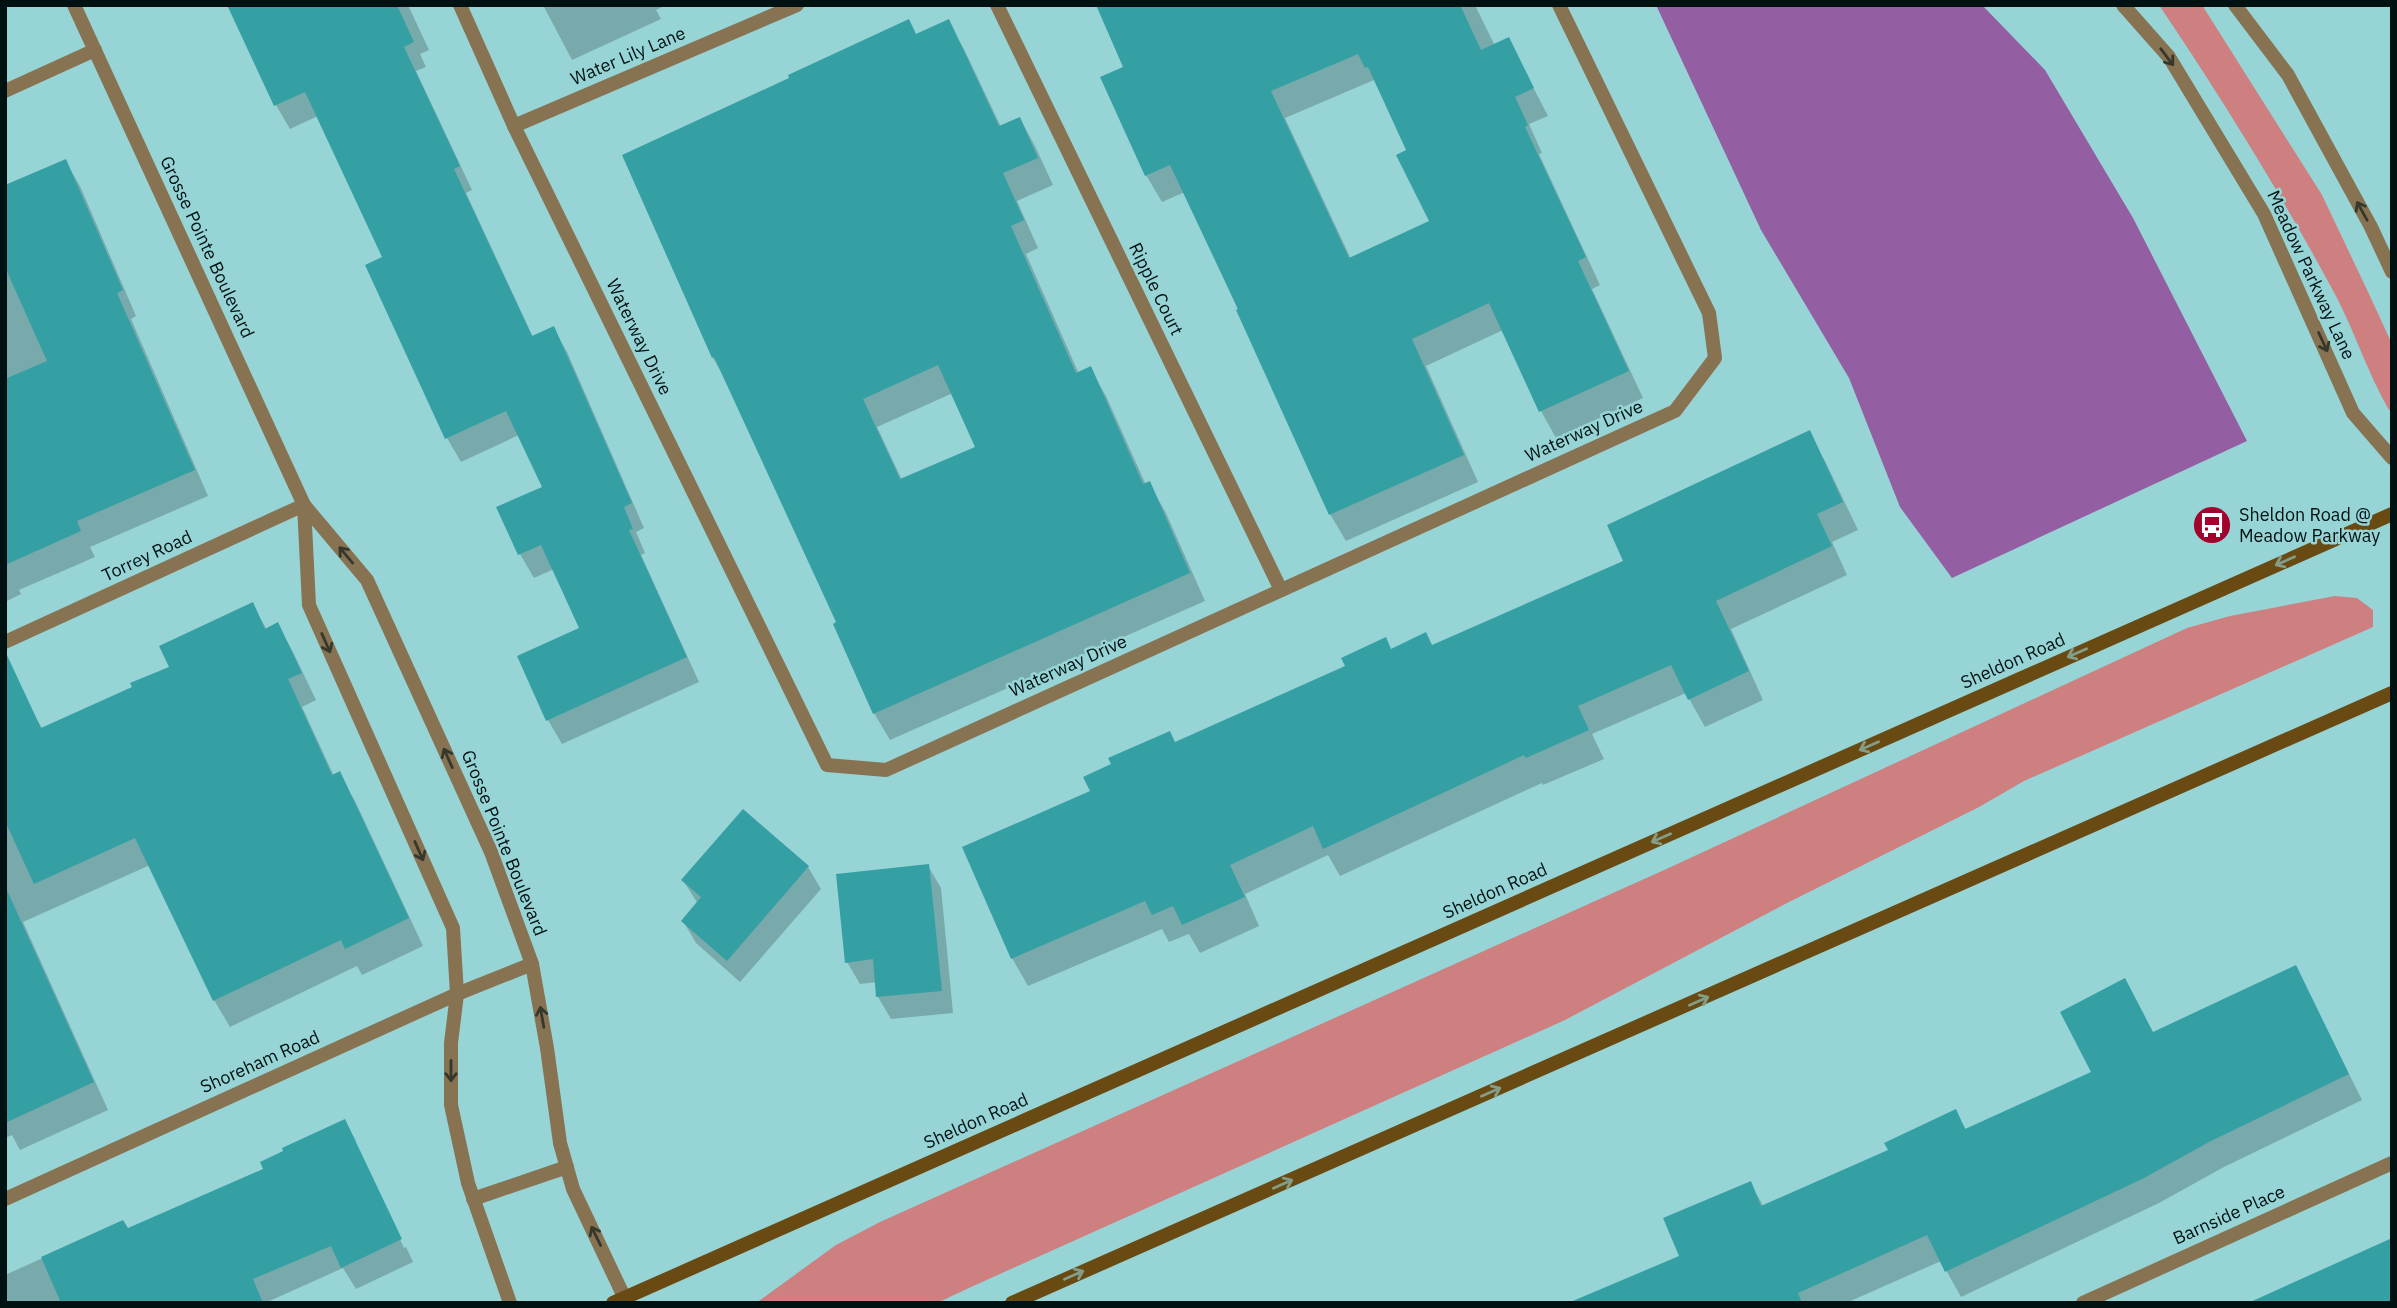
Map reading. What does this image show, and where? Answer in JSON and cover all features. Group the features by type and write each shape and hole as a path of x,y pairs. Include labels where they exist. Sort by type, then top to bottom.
{"main road":[{"name":"Sheldon Road","path":"622,1301 2392,514"},
{"path":"1012,1303 2392,693"}],"street":[{"name":"Grosse Pointe Boulevard","path":"74,5 304,505 367,580 491,852 532,964 560,1143 573,1189 622,1301"},
{"name":"Waterway Drive","path":"460,5 514,126 827,765 886,770 1675,411 1715,358 1709,313 1559,5"},
{"name":"Water Lily Lane","path":"514,126 797,5"},
{"name":"Ripple Court","path":"997,5 1281,590"},
{"name":"Meadow Parkway Lane","path":"2123,5 2169,57 2264,214 2354,413 2392,458"},
{"path":"2235,5 2288,75 2371,227 2392,272"},
{"path":"5,91 95,50"},
{"name":"Grosse Pointe Boulevard","path":"304,505 309,605 453,928 457,994 451,1043 451,1105 473,1199 510,1303"},
{"name":"Torrey Road","path":"5,642 304,505"},
{"name":"Shoreham Road","path":"5,1199 457,994 532,964"},
{"name":"Barnside Place","path":"2083,1303 2392,1163"},
{"path":"473,1199 567,1167"}],"shaded area":[{"path":"1656,5 1982,5 2045,70 2133,218 2247,441 1952,578 1900,507 1849,378 1761,230"},
{"path":"2159,5 2202,5 2322,195 2392,344 2392,410 2389,410 2382,396 2337,298 2274,186"},
{"path":"2335,596 2357,598 2373,610 2373,627 2024,781 1979,807 1789,902 1565,1020 937,1303 756,1303 836,1245 880,1222 1662,871 2187,628 2230,616"}],"building":[{"path":"227,5 397,5 414,42 404,47 460,166 454,169 532,336 554,326 632,503 624,507 633,529 629,530 687,657 546,721 517,656 579,628 541,545 518,555 496,507 542,487 506,411 445,439 365,265 382,257 305,92 274,106"},
{"path":"1096,5 1460,5 1481,50 1509,37 1534,88 1515,97 1528,125 1525,127 1586,257 1578,261 1629,371 1539,412 1489,303 1412,339 1464,455 1329,515 1236,310 1238,309 1170,165 1145,176 1100,77 1123,67","holes":["1358,54 1365,68 1368,67 1406,150 1396,155 1429,221 1349,258 1271,91"]},
{"path":"909,19 916,34 949,19 999,126 1020,117 1038,158 1003,173 1024,220 1011,226 1076,373 1091,366 1143,484 1150,481 1190,573 873,714 833,624 836,622 714,357 712,358 622,155 789,78 788,75","holes":["938,365 975,447 900,479 863,399"]},
{"path":"66,159 123,290 117,293 195,470 77,521 81,531 5,565 5,379 47,361 5,267 5,185"},
{"path":"1810,430 1843,502 1817,514 1832,546 1716,601 1749,671 1688,700 1671,665 1578,706 1589,730 1526,758 1524,755 1323,849 1313,826 1230,865 1245,897 1182,925 1173,906 1152,915 1145,901 1011,959 962,847 1090,791 1083,777 1111,764 1108,758 1170,731 1175,742 1345,666 1341,658 1386,637 1391,649 1426,632 1432,645 1623,561 1607,525"},
{"path":"253,602 265,629 278,622 302,673 288,679 332,775 340,771 409,918 345,949 341,940 213,1001 135,838 34,884 5,821 5,651 41,728 132,687 130,683 169,667 159,646"},
{"path":"743,809 809,866 727,961 681,921 701,897 681,880"},
{"path":"929,864 942,991 876,997 873,959 845,963 836,874"},
{"path":"5,886 94,1082 5,1123"},
{"path":"2296,965 2349,1074 2209,1142 2144,1178 1945,1272 1927,1235 1798,1293 1802,1303 1568,1303 1679,1256 1663,1218 1751,1181 1761,1206 1888,1150 1884,1143 1956,1109 1965,1129 2091,1072 2060,1012 2125,978 2153,1032"},
{"path":"345,1119 402,1239 341,1268 331,1246 253,1279 263,1303 61,1303 41,1257 123,1220 128,1228 263,1169 260,1162 283,1151 282,1148"},
{"path":"2392,1238 2392,1303 2248,1303"}],"place":[{"name":"Sheldon Road @ Meadow Parkway","path":"2212,525"}]}
